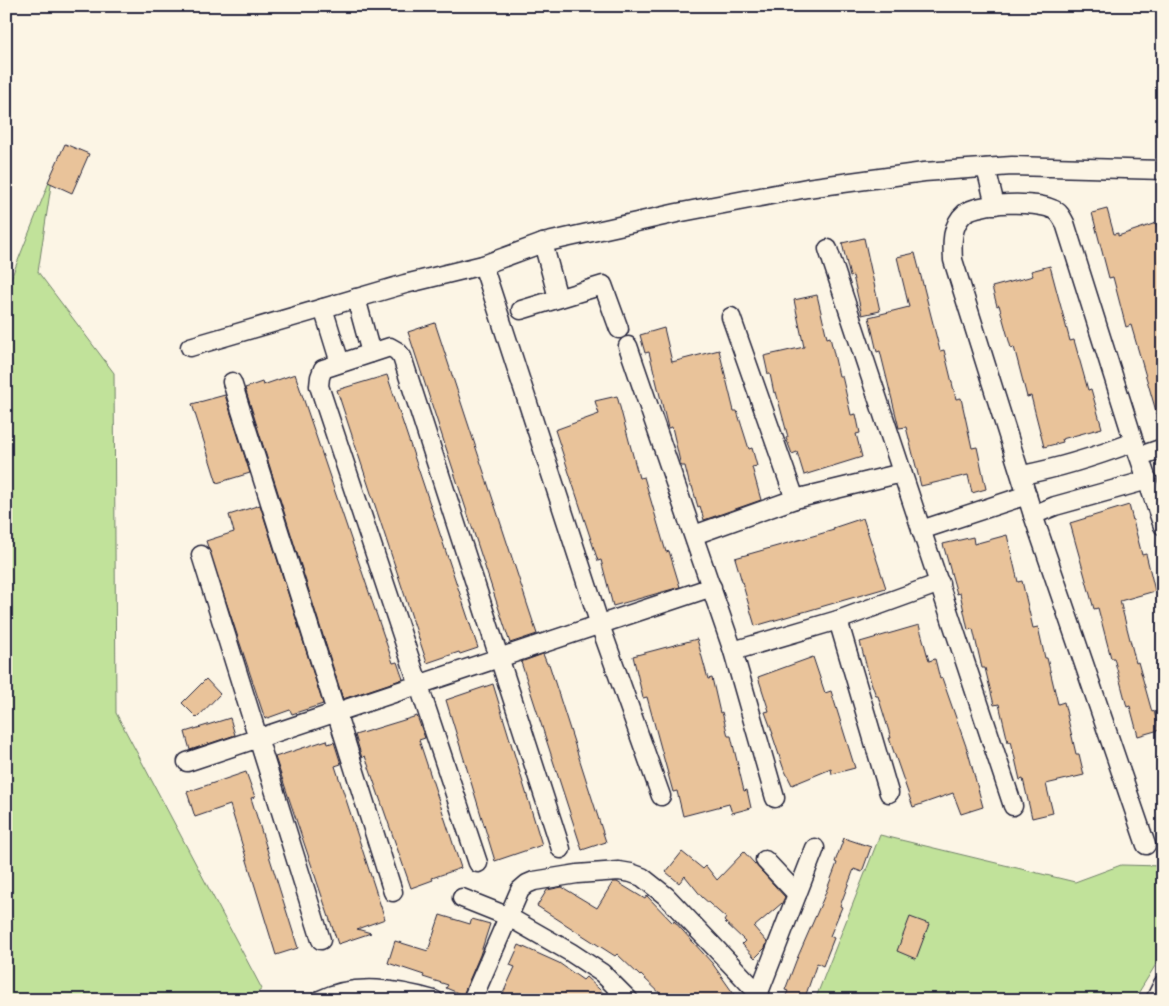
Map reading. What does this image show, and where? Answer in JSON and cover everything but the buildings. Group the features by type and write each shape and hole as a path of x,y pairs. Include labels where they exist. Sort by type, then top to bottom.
{"street":[{"path":"190,347 405,284 484,265 542,243 677,213 807,188 924,172 1012,166 1163,170"},
{"path":"986,168 995,205"},
{"path":"1146,845 1033,515 954,260 952,237 964,214 972,208 1031,203 1054,209 1060,214 1065,223 1163,526"},
{"path":"542,243 558,298"},
{"path":"828,249 1013,806"},
{"path":"484,265 600,625 661,796"},
{"path":"521,310 603,285 619,329"},
{"path":"356,298 371,353"},
{"path":"323,308 340,364"},
{"path":"731,317 794,499"},
{"path":"628,346 733,651 775,798"},
{"path":"478,862 319,386 323,369 390,347 398,352 402,358 560,849"},
{"path":"232,382 393,892"},
{"path":"1022,475 1046,471 1102,454 1137,449 1163,448"},
{"path":"694,535 794,499 902,473"},
{"path":"1033,515 1055,506 1148,480"},
{"path":"921,530 1027,495"},
{"path":"201,555 321,940"},
{"path":"733,651 838,620 940,583"},
{"path":"188,762 712,587"},
{"path":"838,620 889,793"},
{"path":"472,1000 507,916 520,890 534,881 604,871 631,873 642,877 666,896 757,996 815,848"},
{"path":"765,860 797,894"},
{"path":"462,898 507,916 570,952 602,973 629,1000"},
{"path":"1155,1000 1163,984"},
{"path":"320,1000 334,994 377,988 434,1000"}],"green space":[{"path":"53,172 38,272 114,373 116,713 262,989 248,1000 6,1000 6,291"},
{"path":"880,835 1075,882 1121,865 1163,866 1163,953 1134,1000 815,1000"}]}
